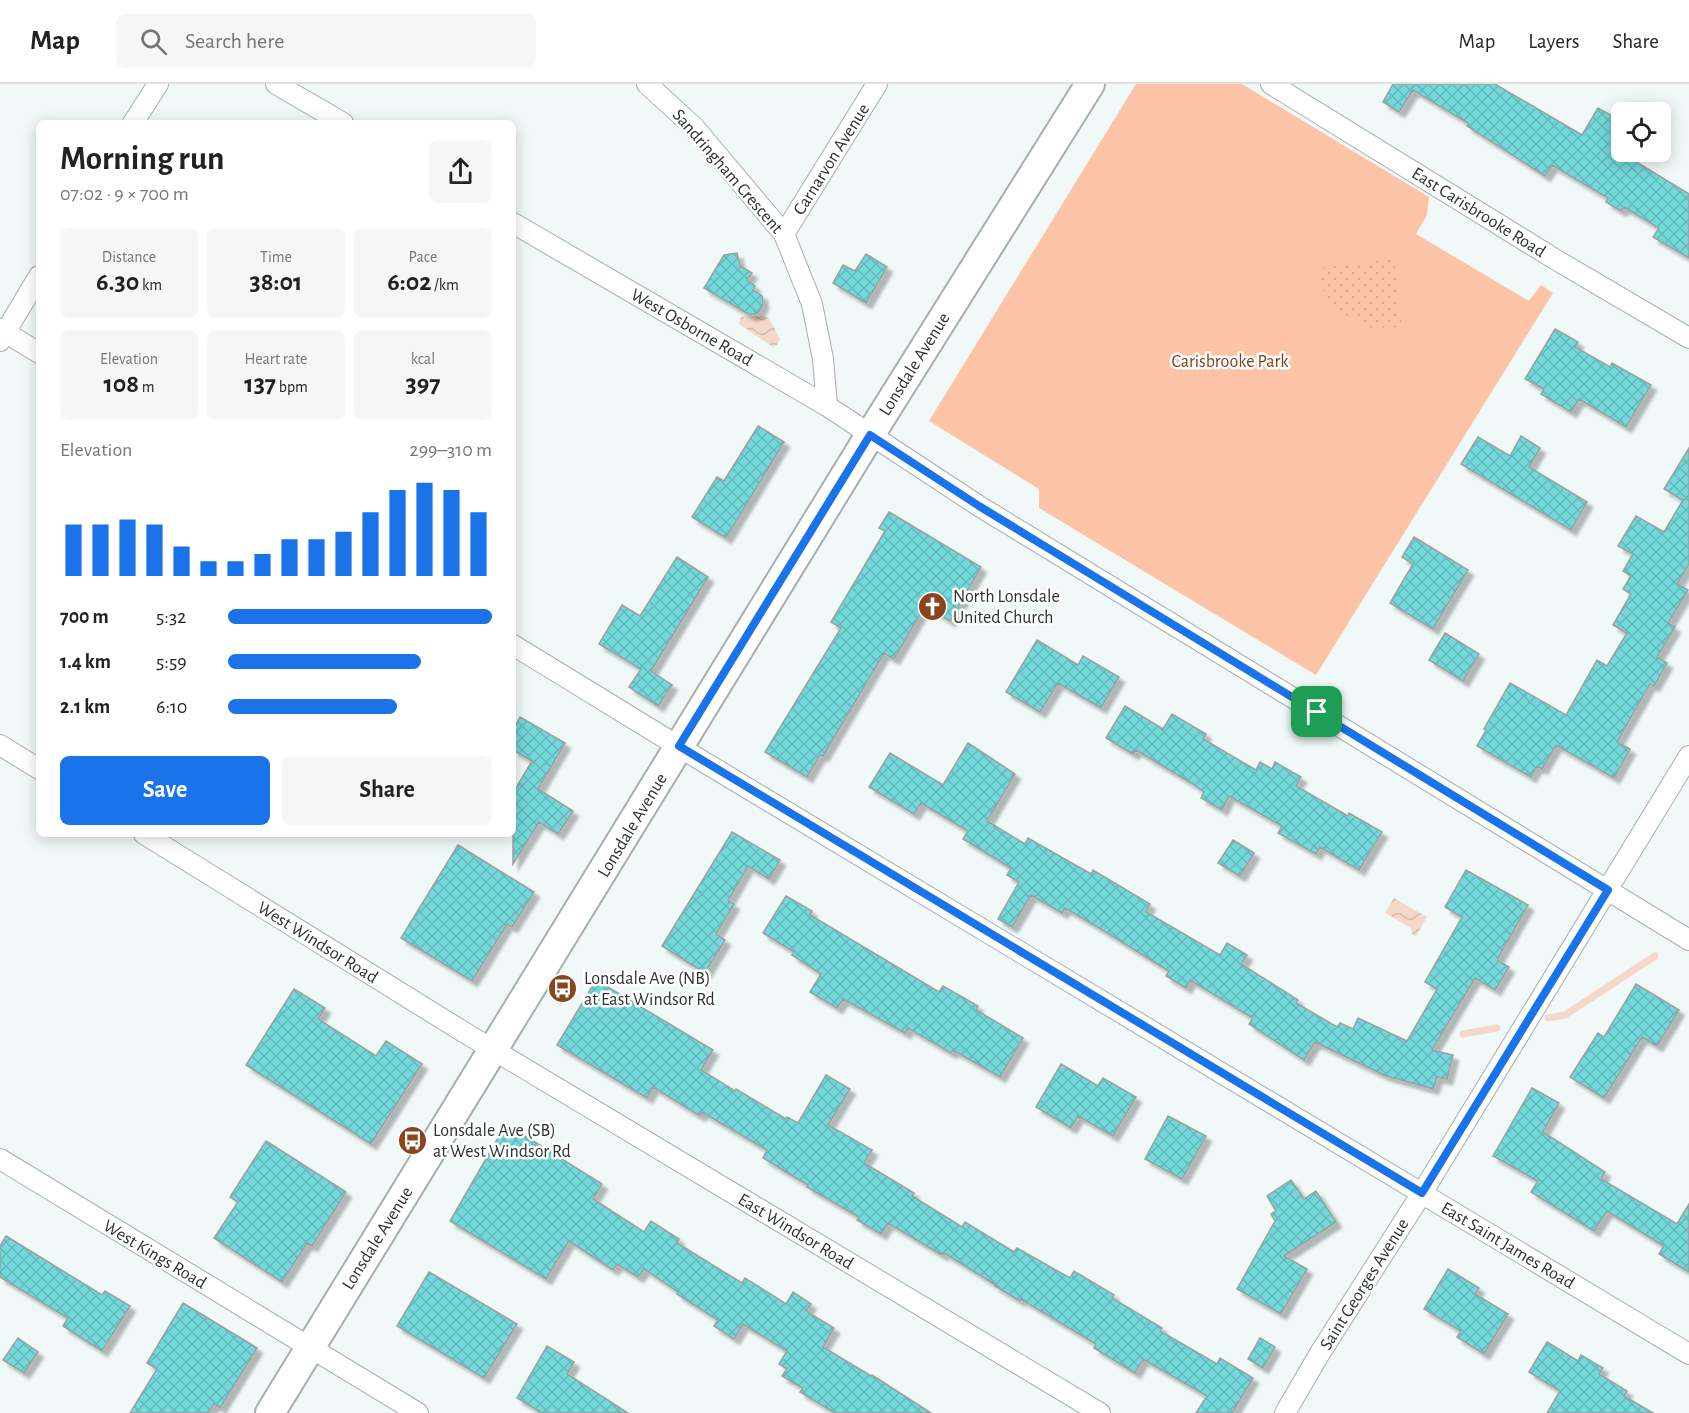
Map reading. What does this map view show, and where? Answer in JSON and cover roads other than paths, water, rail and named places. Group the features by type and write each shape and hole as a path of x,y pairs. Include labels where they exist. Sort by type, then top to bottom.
{"street":[{"path":"135,120 158,84"},
{"path":"276,84 338,120"},
{"name":"Sandringham Crescent","path":"647,84 694,127 784,234 812,304 823,359 827,406"},
{"name":"Carnarvon Avenue","path":"784,234 877,84"},
{"name":"Lonsdale Avenue","path":"270,1413 870,435 1090,84"},
{"name":"East Carisbrooke Road","path":"1271,84 1548,255 1689,338"},
{"name":"West Osborne Road","path":"516,225 827,406 988,512 1689,940"},
{"path":"36,281 2,334 36,351"},
{"name":"East Saint James Road","path":"516,647 1689,1354"},
{"path":"0,745 36,767"},
{"name":"Saint Georges Avenue","path":"1286,1413 1320,1353 1422,1193 1689,756"},
{"name":"West Windsor Road","path":"149,837 492,1049"},
{"name":"East Windsor Road","path":"492,1049 1100,1413"},
{"name":"West Kings Road","path":"0,1160 418,1413"}],"water":[{"path":"741,317 769,318 780,339 773,347 739,324"},
{"path":"1394,898 1427,917 1416,936 1412,934 1411,928 1385,913"}],"waterway":[{"path":"1548,1018 1565,1015 1655,956"},
{"path":"1463,1034 1497,1028"}],"place":[{"name":"North Lonsdale United Church","path":"932,606"},
{"name":"Lonsdale Ave (NB) at East Windsor Rd","path":"563,988"},
{"name":"Lonsdale Ave (SB) at West Windsor Rd","path":"412,1140"}],"park label":[{"name":"Carisbrooke Park","path":"1230,361"}]}
